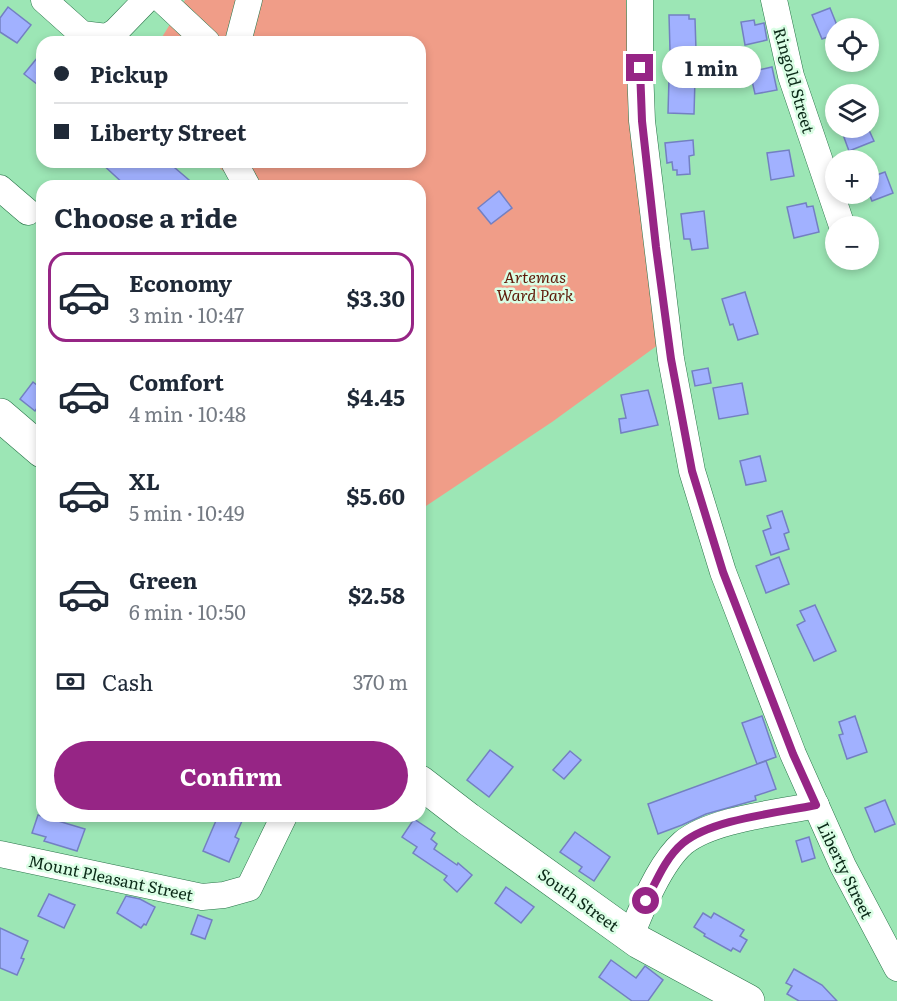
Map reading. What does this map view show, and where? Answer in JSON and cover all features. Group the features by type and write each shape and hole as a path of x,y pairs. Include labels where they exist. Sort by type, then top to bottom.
{"main road":[{"path":"0,415 36,446"},
{"name":"South Street","path":"426,787 631,936 737,999"}],"street":[{"path":"44,0 82,33 96,36"},
{"path":"112,36 146,0"},
{"path":"162,0 201,36"},
{"path":"240,36 249,0"},
{"name":"Liberty Street","path":"640,0 641,89 651,201 671,359 692,471 723,572 793,754 843,866 897,968"},
{"name":"Ringold Street","path":"774,0 791,76 839,216"},
{"path":"0,188 28,212"},
{"path":"631,936 662,869 682,843 706,830 761,815 816,805"},
{"name":"Mount Pleasant Street","path":"0,854 202,897 224,895 249,888 281,822"}],"green space":[{"name":"Artemas Ward Park","path":"185,0 626,0 631,112 658,345 552,422 426,506 426,180 233,180 220,168 426,168 426,36 163,36"}],"building":[{"path":"8,7 31,25 17,43 0,32 0,18"},
{"path":"830,8 834,18 825,18 825,38 822,39 812,15"},
{"path":"669,15 689,15 689,19 695,19 696,50 670,50"},
{"path":"754,20 755,25 764,23 767,40 745,45 741,22"},
{"path":"36,59 36,83 24,74"},
{"path":"772,67 777,90 755,94 750,72"},
{"path":"669,78 695,79 694,114 668,113"},
{"path":"844,138 873,138 874,141 852,150 849,150"},
{"path":"693,140 694,155 689,156 690,174 677,175 677,170 673,170 672,162 667,163 665,143"},
{"path":"789,150 794,176 771,180 767,153"},
{"path":"106,168 175,168 189,180 120,180"},
{"path":"885,172 893,193 879,198 879,174"},
{"path":"499,191 512,208 491,224 478,208"},
{"path":"806,203 807,207 813,206 819,232 794,238 787,207"},
{"path":"704,211 708,248 692,250 690,239 684,239 681,214"},
{"path":"745,292 758,334 738,340 733,324 730,325 722,299"},
{"path":"708,368 711,383 695,386 692,371"},
{"path":"33,382 36,384 35,411 20,399"},
{"path":"742,383 748,414 719,419 713,388"},
{"path":"648,390 658,425 621,433 619,419 626,418 621,395"},
{"path":"760,456 766,481 746,485 740,461"},
{"path":"782,511 789,532 784,534 789,549 771,555 763,531 771,528 767,516"},
{"path":"779,557 789,584 766,593 756,566"},
{"path":"815,605 836,651 814,661 797,625 805,621 800,611"},
{"path":"762,716 776,757 757,764 742,723"},
{"path":"855,716 867,752 847,759 839,735 843,734 839,722"},
{"path":"490,750 513,767 489,797 467,780"},
{"path":"570,751 581,760 564,779 553,770"},
{"path":"766,761 776,789 755,796 756,800 706,814 658,834 648,804"},
{"path":"885,800 895,824 875,832 865,808"},
{"path":"36,821 62,822 85,829 77,851 44,841 46,837 32,833"},
{"path":"215,822 242,822 235,837 239,839 229,862 203,851"},
{"path":"412,822 418,822 435,833 431,839 437,844 434,849 457,865 458,863 472,875 457,892 444,880 447,876 413,853 417,847 402,837"},
{"path":"575,832 610,857 594,881 579,871 582,867 560,852"},
{"path":"809,837 815,858 802,862 796,841"},
{"path":"506,887 534,907 521,923 495,903"},
{"path":"49,894 75,905 64,928 38,916"},
{"path":"126,896 140,899 155,907 146,925 144,924 141,928 117,913"},
{"path":"703,913 711,918 714,913 744,930 740,936 747,940 740,952 733,948 731,951 704,936 705,934 694,927"},
{"path":"198,915 212,920 205,939 191,934"},
{"path":"0,928 28,941 17,975 0,968"},
{"path":"611,960 636,978 645,966 663,980 648,1001 632,1001 599,977"},
{"path":"794,969 822,985 837,1001 799,1001 787,994 792,986 786,983"}],"route":[{"path":"640,68 642,121 656,247 671,359 692,471 723,572 793,754 816,805 761,815 706,830 682,843 662,869 646,901"}]}
